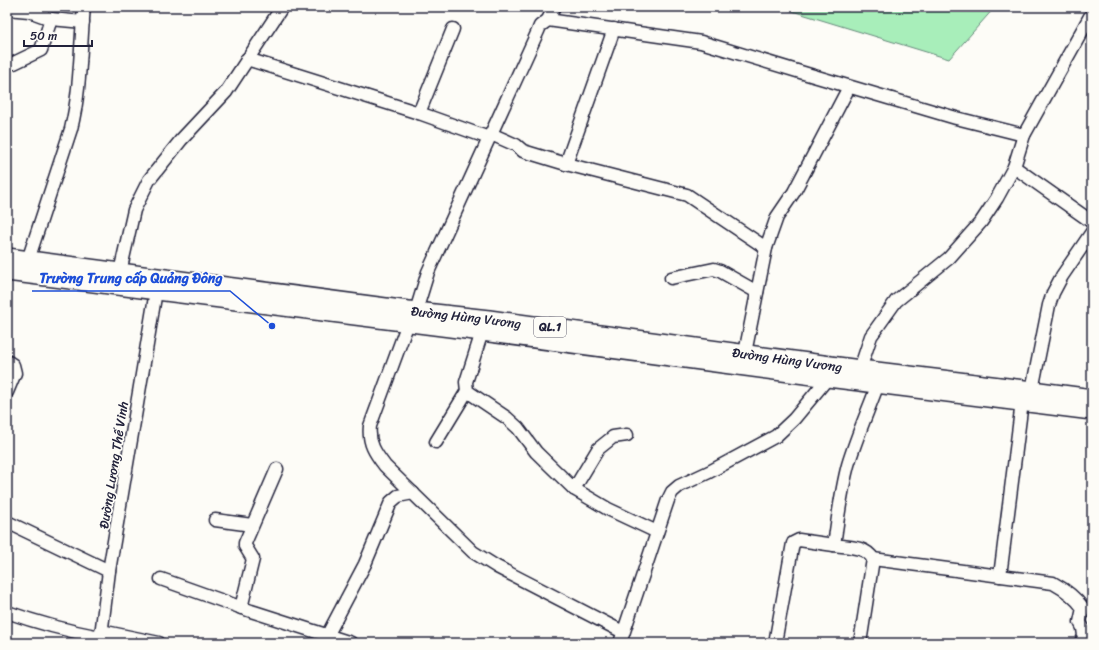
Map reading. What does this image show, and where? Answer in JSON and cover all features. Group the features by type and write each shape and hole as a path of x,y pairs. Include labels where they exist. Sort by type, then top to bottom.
{"highway":[{"name":"Đường Hùng Vương","path":"7,257 120,272 412,317 482,332 828,378 878,384 1027,396 1092,398"},
{"name":"Đường Hùng Vương","path":"7,272 156,291 412,317 489,319 860,368 1027,396 1092,411"}],"street":[{"path":"28,260 72,130 79,86 84,7"},
{"path":"120,272 134,210 149,180 181,140 226,92 282,7"},
{"path":"554,7 548,20 540,26 428,272 370,426 369,435 371,444 376,454 385,466 473,552 622,637 668,500 675,489 776,436 794,419 828,378"},
{"path":"7,9 29,11 51,19 83,22"},
{"path":"860,368 871,336 896,301 949,258 981,222 997,198 1014,167 1024,135 1092,13"},
{"path":"14,63 41,50 51,19"},
{"path":"548,20 701,42 956,118 1024,135"},
{"path":"419,113 453,29"},
{"path":"566,164 614,29"},
{"path":"247,59 490,136 516,145 523,151 566,164 687,195 766,248"},
{"path":"745,353 766,248 777,217 794,192 849,87"},
{"path":"1014,167 1092,222"},
{"path":"1000,576 1027,396 1049,305 1053,293 1062,276 1092,232"},
{"path":"671,278 714,269 757,292"},
{"name":"Đường Lương Thế Vinh","path":"100,637 109,571 156,291"},
{"path":"436,442 467,391 466,382 482,332"},
{"path":"7,361 13,366 15,373 7,392"},
{"path":"834,545 840,502 848,466 878,384"},
{"path":"467,391 507,418 518,428 536,452 574,489 608,509 657,532"},
{"path":"574,489 598,450 613,437 627,435"},
{"path":"241,608 253,559 252,555 245,546 245,543 277,469"},
{"path":"327,636 365,564 391,502 398,496 413,493"},
{"path":"215,520 252,526"},
{"path":"7,522 109,571"},
{"path":"775,643 793,543 799,540 864,550 870,553 873,559 860,643"},
{"path":"873,559 1053,583 1080,603 1083,608 1080,622 1083,628 1084,636 1081,643"},
{"path":"161,579 241,608 350,643"},
{"path":"7,612 42,624 73,632 100,637 159,643"}],"green space":[{"path":"779,7 995,7 949,59"}],"place":[{"name":"Trường Trung cấp Quảng Đông","path":"272,326"}]}
